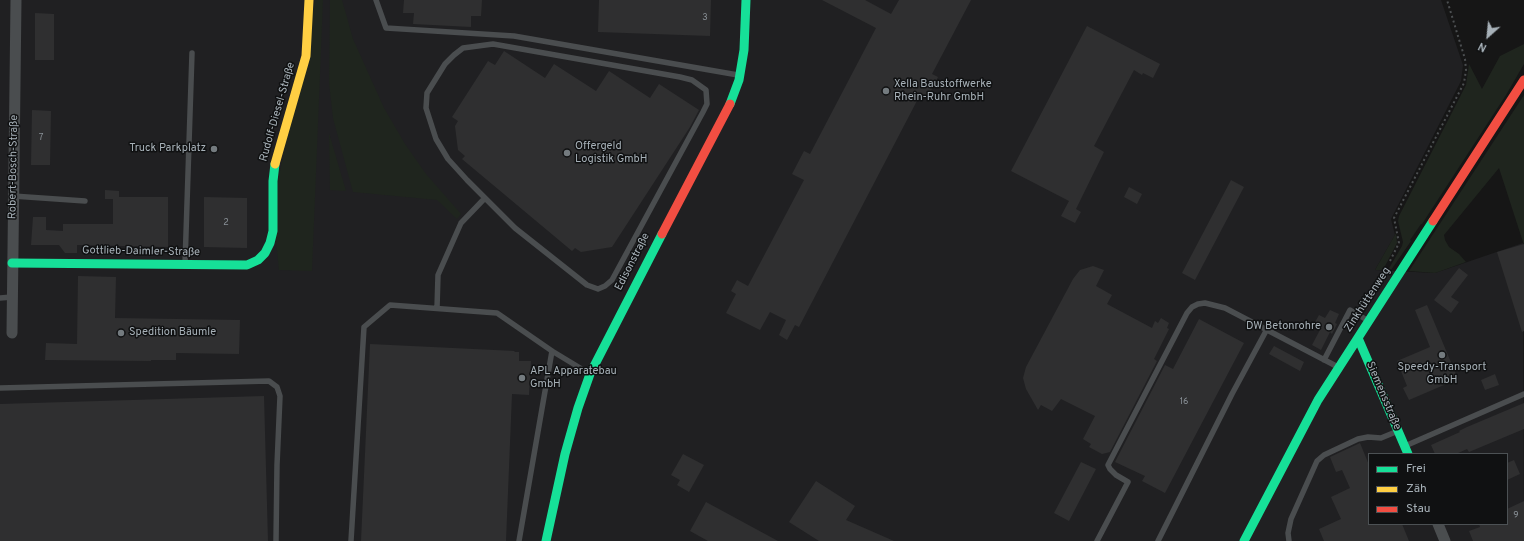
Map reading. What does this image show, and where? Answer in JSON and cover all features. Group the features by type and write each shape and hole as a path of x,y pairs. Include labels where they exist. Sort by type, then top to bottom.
{"street":[{"name":"Robert-Bosch-Straße","path":"12,333 16,0"},
{"name":"Rudolf-Diesel-Straße","path":"265,253 270,243 273,231 273,181 275,163 306,56 309,34 309,0"},
{"name":"Edisonstraße","path":"546,541 565,454 578,408 590,374 732,98 740,76 744,50 746,0"},
{"name":"Zinkhüttenweg","path":"1244,541 1318,400 1524,80"},
{"name":"Gottlieb-Daimler-Straße","path":"12,263 247,265 258,260 265,253"},
{"name":"Siemensstraße","path":"1358,338 1406,450"},
{"path":"1438,525 1445,541"}],"lane":[{"path":"376,0 386,28 514,36 740,76"},
{"path":"493,44 680,77 692,80 706,90 707,104 704,112 612,280 605,286 598,289 587,285 515,228 485,198 448,158 436,139 426,108 427,93 454,54 463,48 493,44"},
{"path":"185,264 192,53"},
{"path":"13,196 85,201"},
{"path":"437,308 438,275 461,223 485,198"},
{"path":"0,298 12,297"},
{"path":"1097,541 1128,482 1110,470 1108,465 1192,306 1206,303 1225,308 1338,368"},
{"path":"351,541 364,327 390,305 497,313 552,351 590,374"},
{"path":"1324,360 1350,310 1369,322"},
{"path":"1158,541 1232,394 1266,331"},
{"path":"519,541 552,351"},
{"path":"0,388 268,381 277,387 280,396 276,541"},
{"path":"1406,450 1524,394"},
{"path":"1289,541 1288,534 1291,519 1317,461 1324,455 1358,439 1368,437 1381,438 1398,430"}],"path":[{"path":"1390,261 1399,243 1394,218 1464,83 1466,70 1465,59 1447,0"}],"shaded area":[{"path":"0,0 1441,0 1463,65 1461,81 1391,219 1395,235 1375,270 1435,273 1523,243 1524,541 0,541"},
{"path":"315,0 323,0 312,271 279,270 276,241 278,181"},
{"path":"330,0 342,0 353,39 384,108 405,144 426,174 461,214 457,219 437,200 353,192 333,118 329,83"},
{"path":"1524,44 1524,64 1506,95 1410,240 1411,241 1391,270 1388,270 1403,242 1398,221 1399,216 1466,85 1469,64 1482,89 1500,56"},
{"path":"1524,95 1524,245 1499,168 1444,235 1449,247 1459,254 1466,262 1435,273 1409,271"},
{"path":"329,133 346,191 330,190"},
{"path":"1396,233 1397,243 1383,270 1375,270"}],"building":[{"path":"404,0 482,0 481,16 471,16 471,27 413,24 414,13 403,13"},
{"path":"599,0 711,0 710,36 598,32"},
{"path":"822,0 865,0 891,14 899,0 971,0 932,74 938,77 927,99 920,95 799,327 795,325 787,340 779,335 786,320 770,312 760,330 726,313 736,294 731,291 737,280 748,286 804,180 792,174 804,151 810,154 876,28"},
{"path":"35,13 54,14 54,60 35,60"},
{"path":"1087,26 1160,64 1153,78 1143,73 1142,75 1134,70 1094,146 1104,152 1076,209 1081,212 1075,223 1061,216 1069,201 1011,171"},
{"name":"Offergeld Logistik GmbH","path":"504,51 545,78 554,64 596,91 609,71 650,98 659,84 699,110 690,127 612,247 581,252 575,248 572,251 462,159 465,156 458,150 455,126 458,121 452,117 488,61 495,65"},
{"path":"32,110 51,111 50,165 31,165"},
{"path":"1231,180 1244,187 1195,280 1182,273"},
{"path":"1129,187 1142,194 1137,204 1124,197"},
{"path":"105,190 119,191 119,197 168,197 168,247 77,245 77,253 65,253 59,245 31,245 33,217 46,217 46,230 63,231 63,224 113,224 113,199 105,199"},
{"path":"204,197 247,198 247,248 204,247"},
{"path":"1524,244 1524,331 1522,332 1497,252"},
{"path":"1093,266 1104,270 1096,286 1112,295 1107,304 1152,328 1155,321 1158,323 1161,318 1169,323 1167,328 1169,329 1154,359 1157,361 1110,452 1102,454 1089,447 1091,444 1083,439 1095,416 1061,399 1052,411 1041,405 1038,410 1026,389 1023,378 1026,367 1073,279 1080,270"},
{"path":"1459,268 1468,275 1451,297 1459,302 1451,313 1434,300"},
{"path":"78,276 116,277 115,318 240,320 239,354 176,353 176,360 151,361 45,360 46,343 77,344"},
{"path":"1427,305 1458,379 1409,400 1403,388 1407,386 1397,361 1430,347 1415,310"},
{"path":"1330,310 1339,314 1335,323 1337,324 1332,334 1330,332 1321,350 1312,345 1321,328 1314,324 1319,315 1325,318"},
{"path":"1199,319 1244,343 1165,493 1142,481 1145,476 1115,462 1165,365 1173,369"},
{"path":"370,344 515,351 514,352 519,352 519,361 531,361 529,395 512,394 506,541 361,541"},
{"path":"1274,346 1304,362 1300,371 1269,354"},
{"path":"1495,374 1499,385 1485,390 1481,380"},
{"path":"264,396 268,541 0,541 0,404"},
{"path":"1524,403 1524,429 1469,452 1467,449 1458,453 1435,453 1431,445 1460,432 1459,431"},
{"path":"1360,443 1368,463 1368,525 1402,525 1409,541 1324,541 1319,529 1341,519 1331,497 1350,488 1342,470 1336,472 1330,457"},
{"path":"683,454 704,465 689,492 677,485 680,480 671,475"},
{"path":"1514,460 1520,474 1508,480 1508,463"},
{"path":"1081,462 1096,469 1069,521 1054,513"},
{"path":"816,481 855,506 846,520 894,541 819,541 789,522"},
{"path":"1524,501 1524,541 1473,541 1469,531 1480,527 1479,525 1508,525 1508,509"},
{"path":"706,502 778,541 708,541 690,531"}],"traffic: fast":[{"path":"730,104 739,80 744,50 746,0"},
{"path":"12,263 247,265 258,260 265,253 270,243 273,231 273,181 275,164"},
{"path":"1244,541 1318,400 1433,221"},
{"path":"546,541 565,454 578,408 590,374 662,234"},
{"path":"1358,338 1408,453"}],"traffic: slow":[{"path":"275,164 306,56 309,0"}],"traffic: jam":[{"path":"1433,221 1524,80"},
{"path":"662,234 730,104"}],"place":[{"name":"Xella Baustoffwerke Rhein-Ruhr GmbH","path":"886,91"},
{"name":"Truck Parkplatz","path":"214,149"},
{"name":"Offergeld Logistik GmbH","path":"567,153"},
{"name":"DW Betonrohre","path":"1329,327"},
{"name":"Spedition Bäumle","path":"121,333"},
{"name":"Speedy-Transport GmbH","path":"1442,355"},
{"name":"APL Apparatebau GmbH","path":"522,378"}]}
